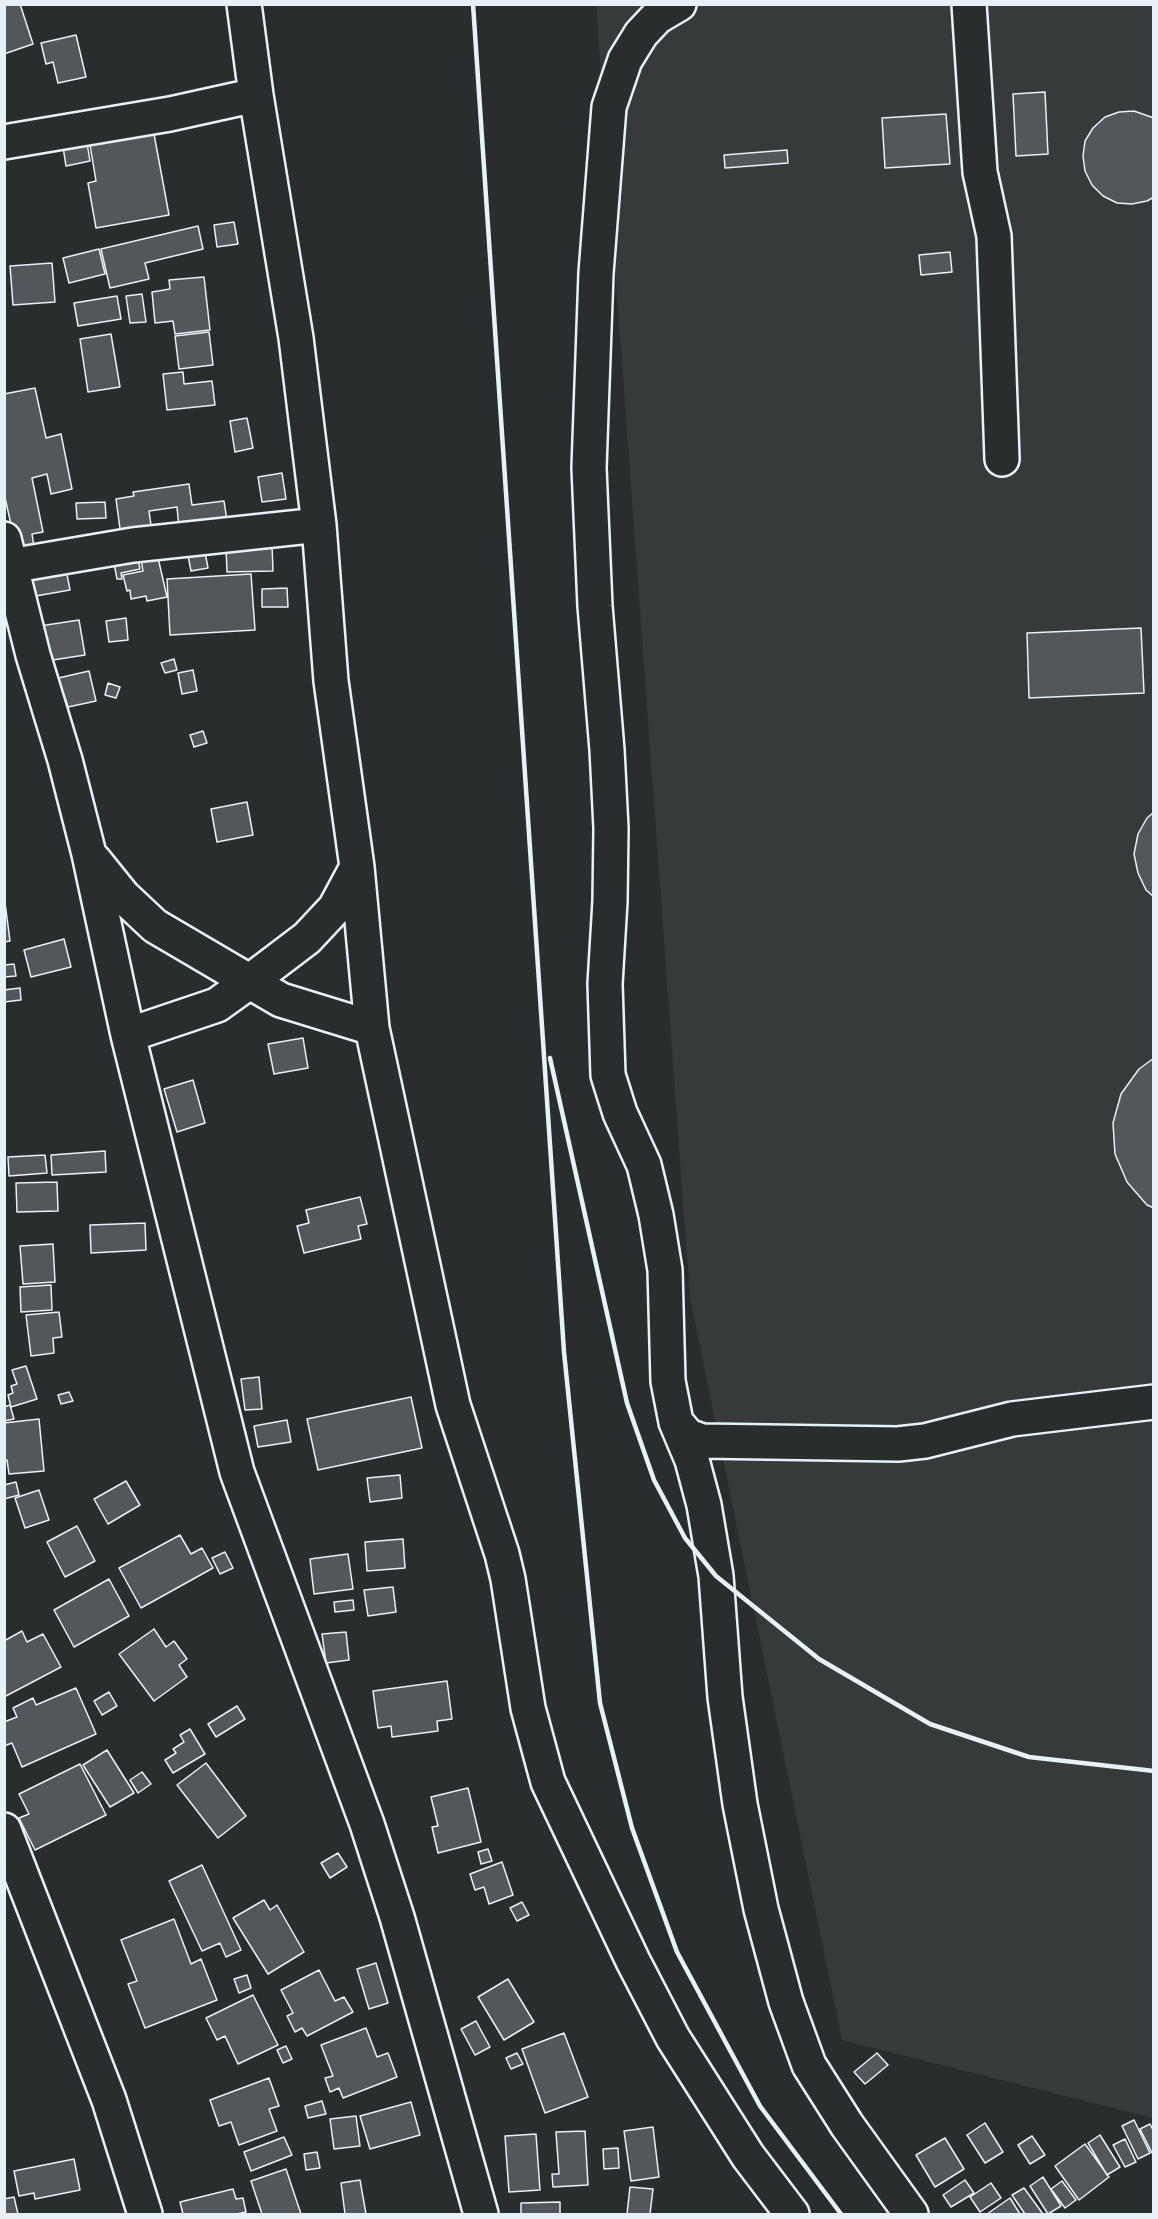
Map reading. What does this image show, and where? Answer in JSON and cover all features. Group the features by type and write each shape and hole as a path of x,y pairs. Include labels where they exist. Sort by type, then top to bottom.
{"street":[{"path":"244,4 256,95 296,338 319,525 332,681 357,867 372,1028 453,1405 502,1554 508,1579 528,1708 548,1782 633,1961 673,2038 748,2156 792,2214"},
{"path":"679,4 657,17 641,34 625,60 609,107 596,273 589,468 595,606 611,828 610,902 605,984 608,1075 620,1113 644,1165 656,1215 665,1270 668,1381 676,1422 692,1460 704,1505 716,1576 725,1697 740,1804 761,1910 786,2002 809,2065 847,2125 911,2214"},
{"path":"969,4 980,172 994,236 1002,459"},
{"path":"4,142 170,114 256,95"},
{"path":"319,525 7,558 65,760 89,854 128,1035 237,1472 367,1824 394,1906 481,2214"},
{"path":"89,854 123,896 155,926 281,1000 372,1028"},
{"path":"128,1035 217,1005 249,982 307,938 335,908 357,867"},
{"path":"676,1422 688,1436 702,1441 897,1444 925,1441 1012,1419 1154,1402"},
{"path":"4,1830 110,2100 145,2214"}],"shaded area":[{"path":"596,5 1153,5 1153,2118 842,2040 690,1298"}],"building":[{"path":"4,4 20,4 33,44 4,54"},
{"path":"76,35 86,77 58,83 53,62 46,64 41,43"},
{"path":"1045,92 1048,154 1016,156 1013,94"},
{"path":"1134,111 1154,118 1154,197 1132,204 1117,203 1103,196 1092,185 1085,171 1083,156 1085,141 1093,128 1105,117 1119,112"},
{"path":"946,114 950,164 885,168 882,118"},
{"path":"154,134 169,215 96,228 88,183 96,181 90,145"},
{"path":"87,143 90,161 66,166 63,147"},
{"path":"787,150 788,163 725,168 724,155"},
{"path":"234,222 238,244 217,247 214,225"},
{"path":"198,226 203,249 145,263 149,279 110,288 101,249"},
{"path":"99,249 105,274 69,283 63,258"},
{"path":"950,252 952,272 921,275 919,255"},
{"path":"52,263 55,302 13,305 10,266"},
{"path":"204,277 210,330 175,334 173,321 155,323 152,292 170,289 169,280"},
{"path":"142,294 146,322 130,323 126,296"},
{"path":"117,296 121,319 78,326 74,303"},
{"path":"209,332 213,365 179,369 175,336"},
{"path":"111,334 120,387 88,392 80,339"},
{"path":"183,372 184,384 212,381 215,405 167,410 163,374"},
{"path":"35,388 46,438 61,434 72,489 51,494 47,474 32,478 43,532 32,534 35,553 18,556 4,493 4,394"},
{"path":"247,418 253,448 235,452 230,421"},
{"path":"282,473 286,499 262,502 258,477"},
{"path":"189,484 192,505 224,501 227,521 179,528 177,507 149,511 152,532 121,536 116,499 134,496 133,492"},
{"path":"105,502 106,518 77,519 76,503"},
{"path":"272,545 273,571 227,572 226,547"},
{"path":"204,547 208,568 191,571 187,550"},
{"path":"156,549 167,597 147,601 146,596 131,599 130,590 127,591 123,575 143,571 140,553"},
{"path":"137,553 140,569 121,573 122,579 117,579 113,558"},
{"path":"66,569 70,590 30,597 27,577"},
{"path":"251,574 255,630 170,635 167,579"},
{"path":"287,588 288,607 262,607 262,589"},
{"path":"126,618 128,640 109,642 106,621"},
{"path":"79,620 85,655 46,661 40,626"},
{"path":"1141,628 1144,693 1029,698 1027,633"},
{"path":"174,659 177,670 165,673 161,663"},
{"path":"193,670 197,691 182,694 178,673"},
{"path":"89,671 96,701 68,707 65,698 59,699 54,679"},
{"path":"108,683 120,687 116,698 105,695"},
{"path":"203,731 207,743 194,747 190,735"},
{"path":"247,802 253,835 217,842 211,809"},
{"path":"1154,812 1154,897 1146,890 1138,873 1134,854 1138,834 1147,818"},
{"path":"4,895 10,941 4,942"},
{"path":"64,939 71,967 31,977 24,950"},
{"path":"14,964 16,976 4,977 4,965"},
{"path":"20,988 21,1000 4,1002 4,990"},
{"path":"303,1038 308,1068 274,1074 268,1044"},
{"path":"1154,1058 1154,1208 1147,1205 1127,1182 1115,1154 1113,1123 1121,1094 1139,1069"},
{"path":"193,1080 205,1123 177,1132 164,1089"},
{"path":"105,1151 106,1172 52,1175 51,1155"},
{"path":"45,1155 47,1173 9,1176 8,1157"},
{"path":"57,1182 58,1211 17,1212 16,1183"},
{"path":"360,1197 367,1224 358,1226 361,1239 304,1253 297,1226 309,1223 306,1210"},
{"path":"145,1223 146,1250 91,1253 90,1225"},
{"path":"53,1244 55,1282 23,1284 20,1246"},
{"path":"51,1285 52,1310 21,1312 20,1287"},
{"path":"59,1312 62,1337 53,1338 54,1353 31,1356 26,1315"},
{"path":"26,1366 37,1399 11,1407 8,1395 13,1393 11,1386 17,1384 12,1370"},
{"path":"259,1377 262,1409 245,1410 241,1379"},
{"path":"69,1392 73,1401 61,1404 58,1395"},
{"path":"411,1397 422,1448 318,1470 307,1419"},
{"path":"10,1405 14,1419 4,1421 4,1407"},
{"path":"39,1419 44,1471 9,1474 7,1460 4,1461 4,1423"},
{"path":"287,1420 291,1442 258,1447 254,1426"},
{"path":"400,1475 402,1498 370,1502 367,1478"},
{"path":"126,1481 140,1505 108,1524 94,1499"},
{"path":"16,1482 19,1495 4,1499 4,1485"},
{"path":"39,1490 49,1520 25,1528 15,1498"},
{"path":"77,1526 95,1561 65,1577 47,1542"},
{"path":"180,1535 191,1554 202,1548 213,1568 141,1608 119,1568"},
{"path":"403,1539 405,1568 367,1571 365,1542"},
{"path":"225,1552 233,1568 220,1574 212,1558"},
{"path":"348,1554 353,1589 314,1594 310,1559"},
{"path":"109,1579 129,1616 74,1647 54,1610"},
{"path":"393,1587 396,1612 368,1616 364,1590"},
{"path":"353,1600 354,1610 335,1612 334,1602"},
{"path":"154,1629 166,1647 174,1641 187,1659 179,1665 187,1677 154,1701 119,1654"},
{"path":"22,1631 27,1642 43,1634 61,1667 4,1697 4,1641"},
{"path":"346,1632 349,1660 326,1663 322,1634"},
{"path":"447,1681 452,1719 437,1721 438,1731 392,1737 391,1726 378,1728 373,1691"},
{"path":"76,1688 96,1734 22,1767 12,1743 4,1746 4,1722 17,1717 13,1708 33,1698 36,1705"},
{"path":"109,1692 117,1706 102,1715 94,1701"},
{"path":"237,1706 245,1719 216,1737 208,1724"},
{"path":"190,1729 205,1754 173,1773 165,1760 176,1753 173,1749 184,1742 180,1735"},
{"path":"107,1750 134,1793 110,1807 83,1765"},
{"path":"206,1763 246,1816 218,1838 177,1785"},
{"path":"80,1764 106,1815 35,1850 19,1818 29,1814 19,1794"},
{"path":"142,1772 151,1784 138,1793 130,1780"},
{"path":"468,1788 481,1842 438,1853 432,1827 438,1826 431,1797"},
{"path":"488,1849 492,1861 481,1864 478,1852"},
{"path":"338,1853 347,1867 330,1878 321,1863"},
{"path":"502,1862 513,1895 489,1904 484,1887 475,1890 470,1874"},
{"path":"202,1865 241,1950 226,1957 220,1943 202,1951 169,1881"},
{"path":"264,1900 270,1910 277,1905 304,1952 268,1974 233,1918"},
{"path":"522,1902 529,1915 517,1921 510,1908"},
{"path":"174,1919 191,1964 201,1959 217,2000 145,2028 128,1984 137,1981 121,1940"},
{"path":"376,1963 388,2003 369,2009 357,1969"},
{"path":"319,1970 335,2001 344,1997 353,2012 307,2036 302,2028 295,2032 287,2016 293,2013 281,1990"},
{"path":"247,1975 251,1988 239,1993 234,1979"},
{"path":"508,1979 534,2022 504,2040 478,1997"},
{"path":"253,1995 278,2045 238,2064 225,2036 217,2040 206,2018"},
{"path":"476,2021 490,2047 475,2055 461,2029"},
{"path":"366,2028 377,2057 388,2053 397,2077 343,2098 339,2088 330,2092 325,2078 333,2076 321,2045"},
{"path":"564,2033 588,2097 545,2113 522,2049"},
{"path":"286,2046 292,2059 283,2063 277,2050"},
{"path":"517,2053 523,2064 511,2069 506,2058"},
{"path":"877,2053 888,2065 865,2084 854,2072"},
{"path":"269,2078 279,2106 269,2109 277,2131 239,2145 231,2122 219,2126 210,2100"},
{"path":"322,2101 326,2114 308,2118 305,2106"},
{"path":"411,2102 420,2135 370,2149 360,2116"},
{"path":"356,2116 360,2146 334,2149 330,2119"},
{"path":"1134,2120 1150,2153 1138,2159 1122,2126"},
{"path":"985,2123 1003,2152 985,2163 967,2135"},
{"path":"1150,2124 1154,2132 1154,2152 1152,2153 1140,2129"},
{"path":"653,2127 659,2177 631,2181 624,2131"},
{"path":"585,2131 588,2185 553,2187 552,2174 559,2174 556,2132"},
{"path":"536,2134 540,2190 509,2192 505,2136"},
{"path":"1100,2135 1120,2167 1107,2175 1088,2143"},
{"path":"1032,2136 1045,2155 1030,2164 1018,2145"},
{"path":"284,2137 292,2155 251,2171 244,2152"},
{"path":"945,2138 964,2169 935,2187 916,2155"},
{"path":"1125,2139 1136,2162 1125,2167 1113,2145"},
{"path":"1085,2144 1109,2177 1079,2200 1055,2166"},
{"path":"618,2148 619,2168 604,2169 603,2149"},
{"path":"317,2152 320,2168 306,2170 304,2154"},
{"path":"74,2159 80,2190 35,2199 34,2193 19,2196 14,2171"},
{"path":"286,2169 301,2214 262,2214 251,2181"},
{"path":"1043,2177 1061,2206 1048,2214 1030,2186"},
{"path":"360,2180 366,2214 345,2214 341,2183"},
{"path":"965,2180 974,2193 951,2207 943,2195"},
{"path":"1062,2181 1076,2200 1065,2208 1051,2189"},
{"path":"991,2183 1001,2198 980,2212 970,2197"},
{"path":"630,2187 653,2189 650,2214 627,2214"},
{"path":"1024,2188 1043,2214 1025,2214 1012,2195"},
{"path":"233,2189 236,2199 243,2198 246,2212 183,2214 180,2202"},
{"path":"14,2197 18,2214 4,2214 4,2199"},
{"path":"1010,2198 1020,2214 987,2214"},
{"path":"560,2202 560,2214 521,2214 521,2203"}],"railway":[{"path":"473,4 564,1352 600,1703 632,1828 677,1952 760,2106 841,2214"},
{"path":"550,1058 627,1403 654,1480 685,1538 716,1576 819,1659 930,1724 1029,1757 1154,1771"}]}
